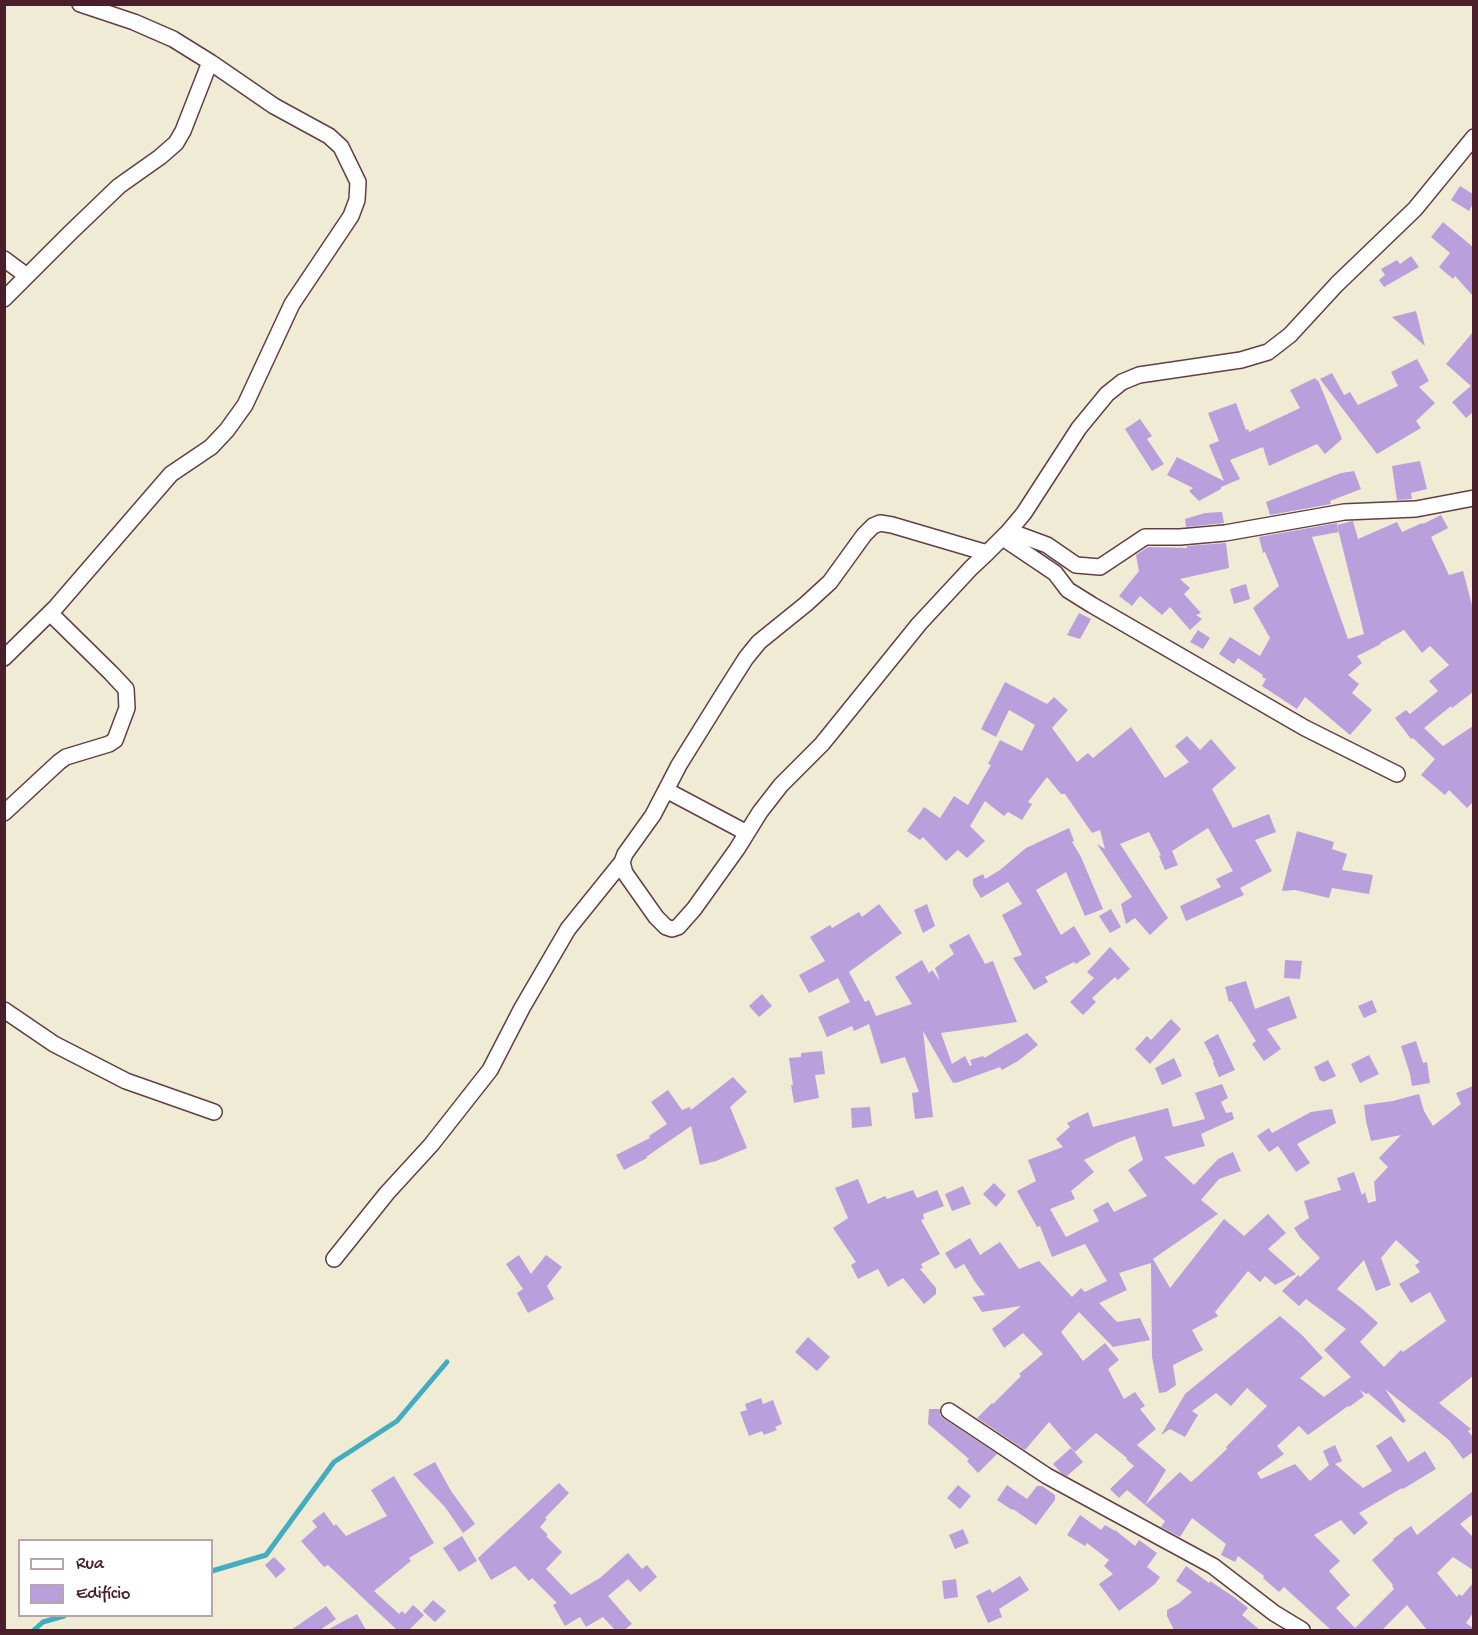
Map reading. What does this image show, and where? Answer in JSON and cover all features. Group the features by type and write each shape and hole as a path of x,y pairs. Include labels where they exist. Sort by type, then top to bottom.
{"street":[{"path":"4,658 50,613 171,474 211,447 227,430 245,405 292,304 351,216 357,200 358,182 342,147 329,136 274,106 173,39 134,22 80,4"},
{"path":"4,299 119,186 176,143 183,131 210,62"},
{"path":"622,862 625,873 656,917 666,927 672,929 678,927 694,909 760,812 782,784 822,744 919,624 971,568 1006,535 1024,513 1079,428 1107,394 1122,382 1138,375 1241,360 1268,352 1290,335 1337,284 1415,209 1473,137"},
{"path":"4,259 27,276"},
{"path":"1006,535 1047,545 1076,565 1100,567 1145,537 1225,533 1344,512 1416,509 1473,498"},
{"path":"334,1259 387,1193 431,1145 490,1070 522,1008 568,928 622,862 625,854 653,815 679,765 746,658 759,642 830,582 873,526 892,525 987,553"},
{"path":"1006,535 1055,573 1068,590 1305,728 1397,774"},
{"path":"4,813 66,757 110,744 115,740 128,708 126,689 50,613"},
{"path":"666,790 747,833"},
{"path":"4,1010 54,1044 126,1081 214,1112"},
{"path":"949,1411 1047,1476 1213,1566 1274,1613 1302,1630"}],"building":[{"path":"1460,186 1473,194 1473,204 1469,211 1451,200"},
{"path":"1443,222 1473,247 1473,296 1455,276 1453,279 1439,267 1450,253 1431,237"},
{"path":"1411,256 1419,267 1384,287 1379,280 1385,275 1381,269 1397,260 1400,264"},
{"path":"1416,311 1425,346 1392,317"},
{"path":"1473,332 1473,412 1466,418 1452,402 1471,386 1446,364"},
{"path":"1417,359 1429,381 1419,387 1435,403 1416,421 1421,428 1377,454 1320,379 1332,373 1344,395 1350,392 1358,405 1398,386 1391,372"},
{"path":"1315,378 1318,380 1342,439 1325,454 1317,444 1269,466 1263,447 1230,460 1240,479 1221,487 1199,501 1189,491 1193,488 1167,475 1177,457 1224,481 1209,445 1219,441 1208,413 1236,403 1246,430 1248,429 1249,432 1300,408 1290,390"},
{"path":"1140,419 1152,436 1147,439 1164,464 1152,471 1125,429"},
{"path":"1420,461 1427,489 1411,493 1412,499 1397,500 1392,466"},
{"path":"1354,471 1361,489 1330,501 1331,504 1270,515 1266,502 1341,473"},
{"path":"1222,512 1224,523 1186,527 1185,519 1205,513"},
{"path":"1441,515 1448,528 1431,537 1449,575 1463,571 1473,609 1473,692 1424,728 1443,746 1473,726 1473,802 1467,808 1449,790 1445,795 1421,775 1435,759 1413,738 1411,739 1395,718 1406,710 1410,714 1438,691 1429,681 1449,665 1430,646 1422,653 1404,630 1357,656 1362,663 1348,675 1359,684 1352,693 1372,710 1350,735 1305,697 1297,709 1262,686 1266,679 1262,677 1263,675 1238,658 1234,664 1219,654 1230,637 1260,656 1270,638 1253,608 1279,586 1265,552 1263,553 1259,537 1337,523 1337,525 1353,521 1358,539 1397,522 1402,532","holes":["1339,532 1364,634 1348,639 1312,537"]},
{"path":"1226,543 1229,568 1180,579 1190,588 1184,594 1201,613 1196,615 1202,619 1190,630 1170,607 1162,615 1140,596 1132,606 1119,596 1139,571 1136,555 1148,547 1187,548 1187,546"},
{"path":"1246,584 1250,599 1234,604 1230,589"},
{"path":"1079,613 1091,619 1080,639 1067,635"},
{"path":"1198,630 1210,638 1203,649 1190,642"},
{"path":"1005,682 1047,704 1054,697 1068,710 1052,728 1077,762 1088,753 1093,758 1131,727 1165,778 1189,762 1175,746 1187,736 1200,750 1211,739 1236,768 1212,789 1233,828 1269,814 1276,832 1255,840 1272,871 1240,888 1244,895 1186,921 1180,906 1221,887 1216,879 1233,871 1208,828 1172,851 1178,865 1165,870 1159,856 1161,855 1149,832 1120,844 1168,918 1150,935 1135,918 1126,924 1121,904 1132,897 1097,844 1105,849 1100,830 1092,833 1065,794 1061,794 1047,777 1028,802 1032,804 1022,820 1008,812 1004,816 985,801 970,826 985,841 967,858 958,850 946,861 923,837 920,840 907,831 924,807 940,818 954,796 968,805 991,765 988,764 1000,740 1022,751 1035,725 1009,710 996,737 981,729"},
{"path":"1069,828 1074,841 1072,842 1081,857 1103,909 1085,916 1066,872 1036,890 1061,935 1074,926 1091,954 1076,964 1074,962 1045,977 1048,982 1034,990 1013,958 1022,955 1002,915 1022,904 1008,882 981,898 973,885 973,879 983,874 985,879 1000,870 1026,848"},
{"path":"1297,831 1334,842 1332,849 1347,854 1342,870 1373,875 1369,894 1332,888 1329,898 1295,890 1282,891"},
{"path":"879,904 902,933 849,972 865,1002 869,1000 876,1016 912,1004 895,977 922,960 929,973 932,970 940,981 935,968 954,954 949,945 969,934 985,964 993,961 1017,1022 941,1033 952,1064 965,1056 970,1066 972,1065 970,1060 983,1056 984,1058 1027,1033 1038,1045 1002,1070 1000,1067 953,1083 923,1031 933,1117 915,1119 912,1093 919,1092 905,1057 881,1064 869,1024 854,1031 852,1026 827,1037 818,1017 850,1002 838,978 809,993 799,975 825,961 810,937 830,925 832,928 859,912 862,917"},
{"path":"927,904 935,926 923,933 914,910"},
{"path":"1111,909 1121,927 1110,933 1099,916"},
{"path":"1110,947 1130,969 1118,980 1115,977 1092,998 1096,1002 1083,1015 1070,1002 1094,978 1087,972"},
{"path":"1285,960 1302,961 1300,979 1284,978"},
{"path":"1246,981 1255,1009 1289,996 1297,1018 1267,1029 1281,1049 1264,1061 1252,1044 1256,1041 1231,1001 1229,1002 1225,987"},
{"path":"762,994 772,1006 759,1017 749,1006"},
{"path":"1372,1000 1377,1012 1364,1018 1358,1006"},
{"path":"1171,1019 1181,1029 1150,1064 1135,1049 1147,1036 1151,1040"},
{"path":"1218,1034 1235,1070 1219,1077 1204,1042"},
{"path":"1416,1041 1423,1063 1427,1062 1430,1083 1412,1086 1401,1046"},
{"path":"822,1051 825,1074 815,1075 819,1098 794,1103 789,1058 801,1057 801,1053"},
{"path":"1369,1055 1379,1074 1360,1083 1351,1064"},
{"path":"1174,1058 1182,1076 1162,1085 1155,1068"},
{"path":"1328,1060 1336,1076 1323,1082 1320,1081 1314,1067"},
{"path":"733,1077 747,1092 730,1107 747,1148 700,1165 691,1126 647,1158 624,1170 616,1155 650,1138 649,1136 667,1124 651,1102 668,1090 682,1110 690,1107 691,1110"},
{"path":"1222,1084 1228,1098 1221,1102 1226,1113 1232,1112 1234,1119 1201,1134 1205,1146 1164,1157 1194,1185 1218,1159 1233,1152 1241,1171 1219,1179 1201,1200 1218,1214 1153,1259 1170,1288 1224,1219 1244,1236 1268,1214 1286,1233 1268,1249 1296,1274 1275,1285 1265,1276 1260,1282 1248,1271 1215,1312 1218,1316 1192,1330 1203,1350 1173,1365 1176,1385 1166,1392 1159,1393 1152,1357 1151,1263 1119,1273 1127,1290 1099,1303 1117,1322 1140,1318 1150,1340 1113,1347 1079,1312 1061,1332 1083,1361 1105,1343 1119,1360 1108,1369 1124,1399 1135,1392 1145,1406 1140,1409 1156,1429 1137,1445 1166,1470 1145,1505 1127,1490 1119,1498 1110,1489 1134,1466 1096,1433 1075,1452 1049,1422 1025,1450 977,1418 1021,1376 1019,1374 1043,1354 1023,1333 1004,1348 992,1329 1021,1306 982,1312 972,1297 985,1295 964,1264 955,1269 945,1253 970,1238 980,1255 1000,1242 1019,1269 1039,1261 1072,1297 1081,1288 1085,1292 1107,1281 1085,1244 1052,1257 1040,1226 1037,1227 1017,1191 1036,1181 1028,1160 1063,1147 1056,1139 1070,1127 1067,1123 1088,1112 1093,1127 1168,1108 1173,1127 1205,1119 1195,1093","holes":["1135,1136 1143,1160 1128,1170 1147,1196 1114,1212 1108,1202 1093,1210 1099,1221 1066,1237 1050,1209 1075,1199 1071,1191 1094,1172 1084,1160"]},
{"path":"1473,1086 1473,1376 1439,1403 1471,1429 1468,1431 1473,1437 1473,1452 1463,1459 1449,1440 1385,1389 1406,1421 1403,1423 1368,1393 1360,1390 1364,1396 1308,1435 1299,1426 1277,1446 1284,1454 1257,1473 1261,1479 1295,1464 1310,1481 1329,1465 1323,1451 1335,1445 1342,1461 1335,1464 1363,1488 1392,1471 1376,1446 1391,1436 1408,1462 1425,1451 1436,1469 1359,1513 1368,1523 1354,1535 1341,1520 1314,1535 1340,1561 1329,1571 1350,1595 1336,1608 1355,1628 1394,1589 1372,1560 1393,1539 1411,1526 1417,1535 1473,1491 1473,1514 1460,1524 1473,1537 1473,1570 1453,1557 1437,1573 1457,1597 1459,1594 1462,1596 1473,1583 1473,1613 1466,1623 1473,1630 1427,1630 1407,1605 1382,1630 1331,1630 1284,1587 1279,1592 1263,1578 1264,1576 1238,1556 1235,1562 1221,1555 1226,1544 1192,1518 1180,1537 1161,1527 1165,1521 1145,1505 1180,1472 1191,1482 1227,1449 1226,1447 1267,1406 1247,1388 1231,1406 1216,1393 1192,1411 1198,1415 1185,1437 1170,1429 1161,1435 1185,1394 1280,1316 1323,1358 1300,1378 1324,1397 1351,1377 1324,1350 1346,1329 1306,1299 1299,1306 1282,1291 1320,1258 1294,1228 1309,1218 1304,1201 1341,1190 1337,1178 1354,1172 1362,1195 1365,1192 1368,1203 1376,1201 1374,1182 1388,1167 1379,1158 1401,1135 1371,1141 1364,1105 1419,1094 1424,1111 1433,1126 1461,1104 1456,1093","holes":["1396,1240 1420,1262 1415,1265 1420,1272 1399,1284 1411,1303 1430,1292 1446,1321 1403,1352 1401,1350 1384,1367 1360,1342 1378,1323 1337,1289 1364,1260 1376,1291 1391,1285 1381,1258"]},
{"path":"870,1107 872,1126 852,1128 851,1108"},
{"path":"1332,1109 1336,1123 1297,1144 1310,1163 1296,1172 1278,1146 1269,1152 1257,1136 1269,1128 1272,1133 1311,1112"},
{"path":"858,1179 868,1204 885,1196 887,1199 913,1190 917,1198 937,1190 944,1206 923,1214 924,1219 921,1220 940,1254 921,1264 923,1268 920,1269 936,1288 936,1294 924,1304 903,1278 888,1287 878,1269 858,1279 851,1265 856,1262 833,1228 848,1218 835,1188"},
{"path":"994,1183 1006,1195 996,1207 983,1194"},
{"path":"963,1186 971,1204 952,1211 945,1194"},
{"path":"519,1255 531,1274 546,1255 562,1267 547,1286 554,1299 528,1313 517,1293 523,1289 506,1264"},
{"path":"808,1337 830,1357 817,1371 795,1352"},
{"path":"761,1398 763,1404 773,1400 782,1424 775,1427 777,1430 764,1435 762,1431 749,1436 740,1412 747,1410 745,1404"},
{"path":"929,1409 940,1409 940,1415 944,1419 997,1454 978,1473 967,1461 969,1459 928,1424"},
{"path":"1071,1448 1083,1462 1067,1476 1053,1464"},
{"path":"435,1462 451,1491 475,1524 463,1533 445,1507 413,1474"},
{"path":"394,1476 434,1543 409,1558 411,1561 374,1591 399,1614 402,1611 405,1614 413,1605 424,1615 409,1630 397,1630 328,1565 324,1567 301,1541 317,1527 312,1521 324,1512 334,1526 336,1524 346,1536 387,1516 371,1490"},
{"path":"559,1483 569,1493 545,1518 547,1519 540,1527 562,1552 546,1569 571,1595 600,1578 628,1553 642,1569 647,1565 657,1577 640,1592 628,1579 608,1596 632,1624 624,1630 615,1630 603,1617 586,1627 580,1617 565,1626 553,1605 557,1603 532,1578 529,1581 515,1566 491,1580 478,1558"},
{"path":"958,1485 971,1496 960,1509 947,1498"},
{"path":"1007,1485 1027,1499 1037,1486 1042,1486 1055,1495 1055,1500 1036,1525 997,1500"},
{"path":"1080,1515 1101,1530 1105,1525 1135,1546 1139,1540 1157,1553 1147,1567 1160,1577 1155,1584 1119,1611 1099,1584 1113,1574 1104,1566 1109,1560 1087,1543 1085,1546 1067,1535"},
{"path":"963,1529 969,1543 955,1549 949,1535"},
{"path":"462,1536 477,1561 459,1572 443,1548"},
{"path":"274,1557 286,1569 276,1578 265,1565"},
{"path":"1186,1566 1248,1608 1242,1615 1260,1630 1174,1630 1167,1616 1167,1610 1192,1592 1176,1581"},
{"path":"1020,1576 1029,1590 999,1609 1002,1617 988,1623 976,1596 990,1589 992,1593"},
{"path":"956,1579 958,1597 944,1599 942,1581"},
{"path":"433,1600 446,1611 435,1622 423,1611"},
{"path":"326,1606 336,1619 320,1630 291,1630"},
{"path":"357,1614 366,1630 327,1630"}],"waterway":[{"path":"213,1571 266,1555 334,1462 397,1421 447,1362"},
{"path":"34,1630 43,1622 60,1617"}]}
